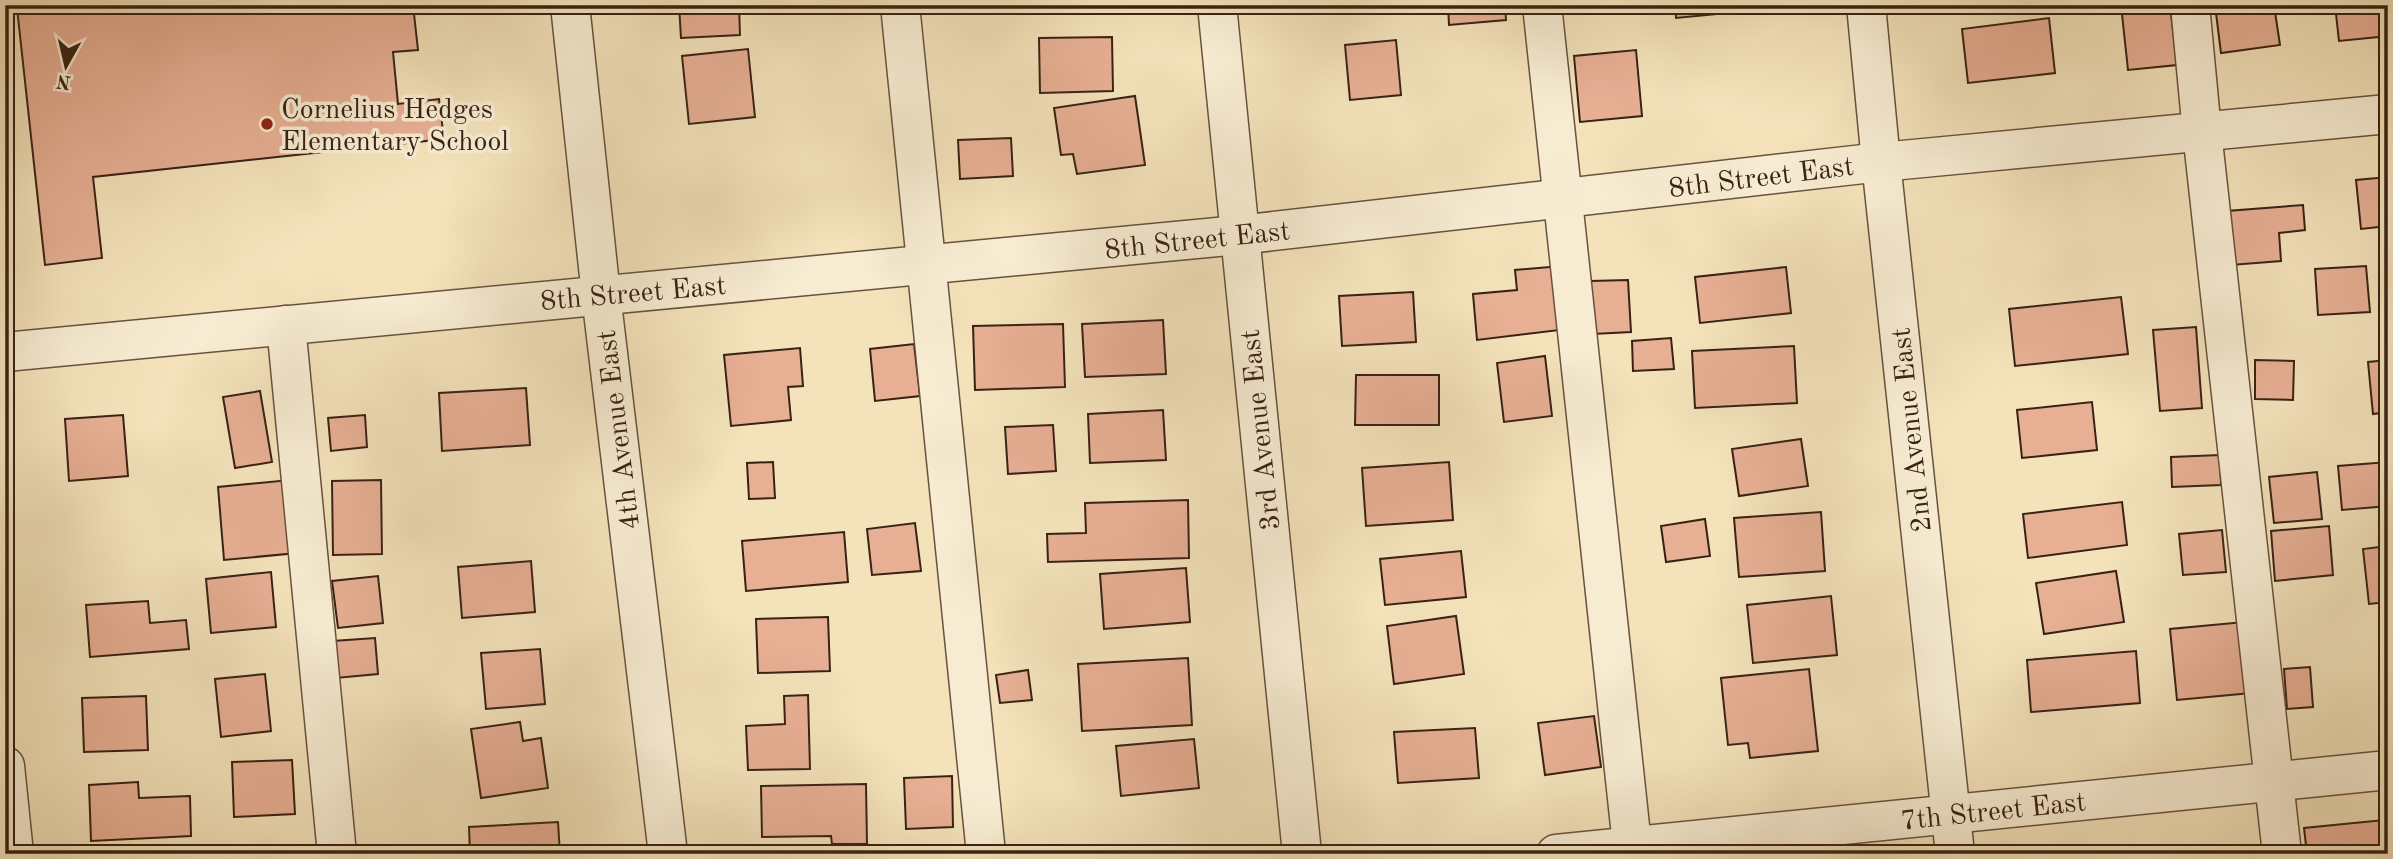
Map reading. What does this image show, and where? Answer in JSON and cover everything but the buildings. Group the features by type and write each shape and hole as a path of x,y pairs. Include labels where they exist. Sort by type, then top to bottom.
{"street":[{"name":"4th Avenue East","path":"570,5 601,295 667,854"},
{"path":"900,5 986,854"},
{"name":"3rd Avenue East","path":"1217,5 1302,854"},
{"path":"1542,5 1632,850"},
{"name":"2nd Avenue East","path":"1866,5 1955,854"},
{"path":"2190,5 2282,854"},
{"name":"8th Street East","path":"5,352 1239,235 1881,162 2388,114"},
{"path":"286,324 337,854"},
{"path":"5,766 14,854"},
{"name":"7th Street East","path":"1556,854 1632,850 1951,814 2388,770"}],"place":[{"name":"Cornelius Hedges Elementary School","path":"267,124"}]}
